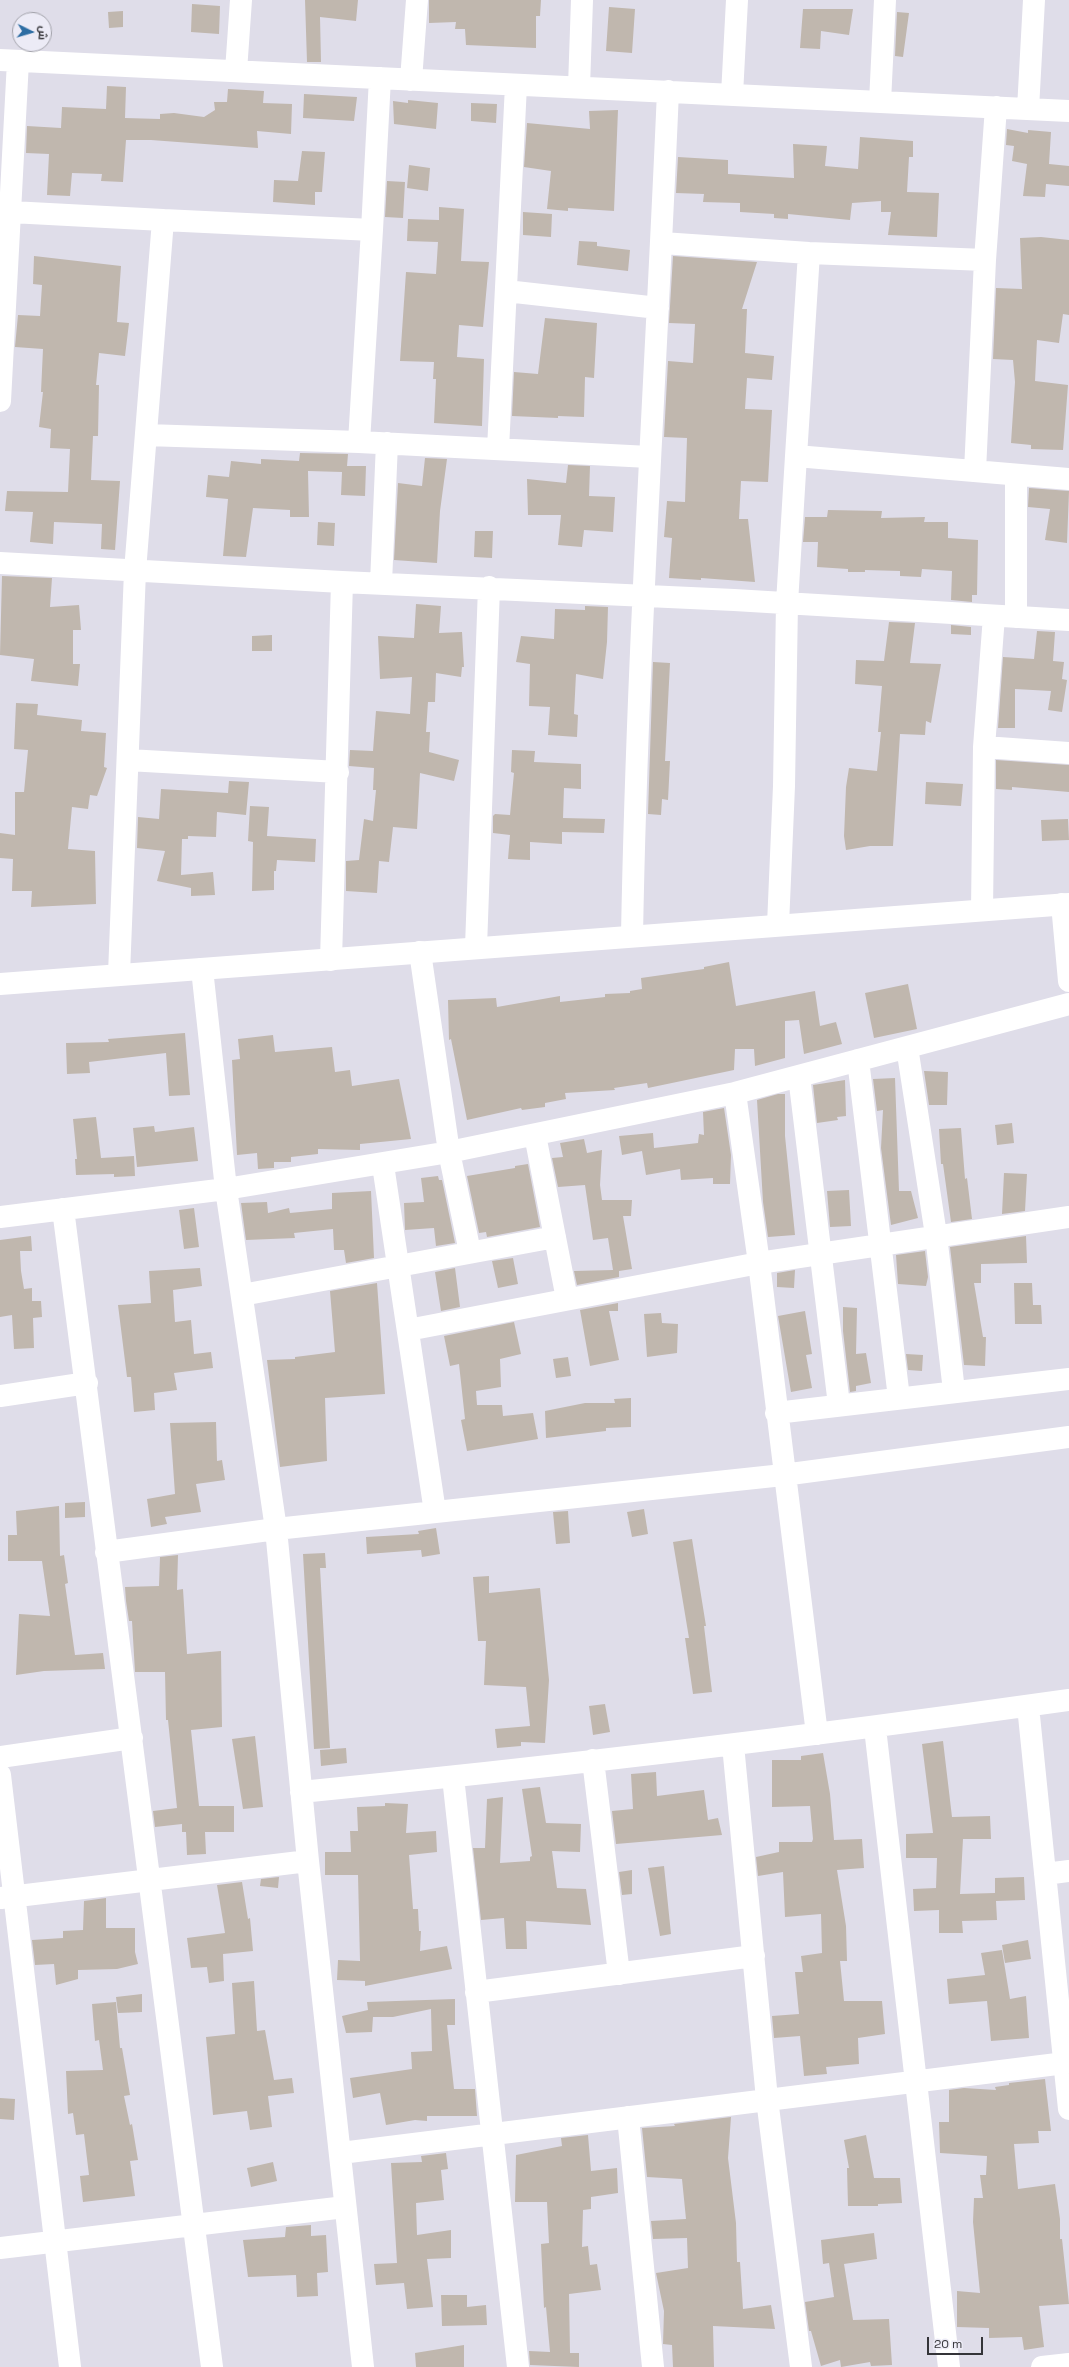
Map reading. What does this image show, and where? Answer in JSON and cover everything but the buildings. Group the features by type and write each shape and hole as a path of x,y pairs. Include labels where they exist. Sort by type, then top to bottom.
{"street":[{"path":"236,71 241,0"},
{"path":"411,80 417,0"},
{"path":"578,88 582,0"},
{"path":"732,95 737,0"},
{"path":"880,102 884,0"},
{"path":"1028,109 1034,0"},
{"path":"0,401 11,212 9,60 1069,111"},
{"path":"359,442 380,78"},
{"path":"498,449 516,85"},
{"path":"632,936 635,770 642,595 662,244 668,91"},
{"path":"974,471 985,260 996,107"},
{"path":"11,212 372,230"},
{"path":"119,974 135,571 163,220"},
{"path":"662,244 809,253 985,260"},
{"path":"778,925 784,786 787,603 809,253"},
{"path":"506,291 658,308"},
{"path":"146,435 387,443 650,457"},
{"path":"381,583 387,443"},
{"path":"796,456 1069,480"},
{"path":"1016,475 1016,617"},
{"path":"0,563 342,582 642,595 1069,620"},
{"path":"331,960 338,772 342,582"},
{"path":"476,947 489,588"},
{"path":"982,910 984,747 994,616"},
{"path":"984,747 1069,753"},
{"path":"128,760 338,772"},
{"path":"0,984 119,974 331,960 476,947 1066,904 1069,981"},
{"path":"420,952 449,1152 470,1252"},
{"path":"202,969 226,1189 276,1529 308,1861 341,2153 345,2207 363,2367"},
{"path":"0,1217 226,1189 383,1165 535,1135 735,1093 1069,1004"},
{"path":"907,1047 936,1235 954,1391"},
{"path":"858,1060 899,1398"},
{"path":"799,1076 839,1405"},
{"path":"735,1093 759,1263 783,1475 817,1734"},
{"path":"535,1135 567,1299"},
{"path":"383,1165 435,1512"},
{"path":"63,1209 87,1383 106,1552 150,1879 192,2226 212,2367"},
{"path":"408,1330 759,1263 1069,1216"},
{"path":"242,1295 555,1237"},
{"path":"776,1413 954,1391 1069,1379"},
{"path":"0,1396 87,1383"},
{"path":"106,1552 276,1529 783,1475 1069,1437"},
{"path":"301,1792 453,1778 593,1760 875,1728 1069,1700"},
{"path":"1028,1706 1069,2109"},
{"path":"875,1728 949,2367"},
{"path":"0,1757 132,1738"},
{"path":"733,1745 767,2099 801,2367"},
{"path":"593,1760 619,1974"},
{"path":"0,1775 8,1897 70,2367"},
{"path":"453,1778 491,2134 518,2367"},
{"path":"8,1897 308,1861"},
{"path":"1045,1874 1069,1871"},
{"path":"476,1992 754,1956"},
{"path":"341,2153 1065,2063"},
{"path":"628,2117 654,2367"},
{"path":"0,2248 345,2207"},
{"path":"1042,2367 1069,2364"}]}
